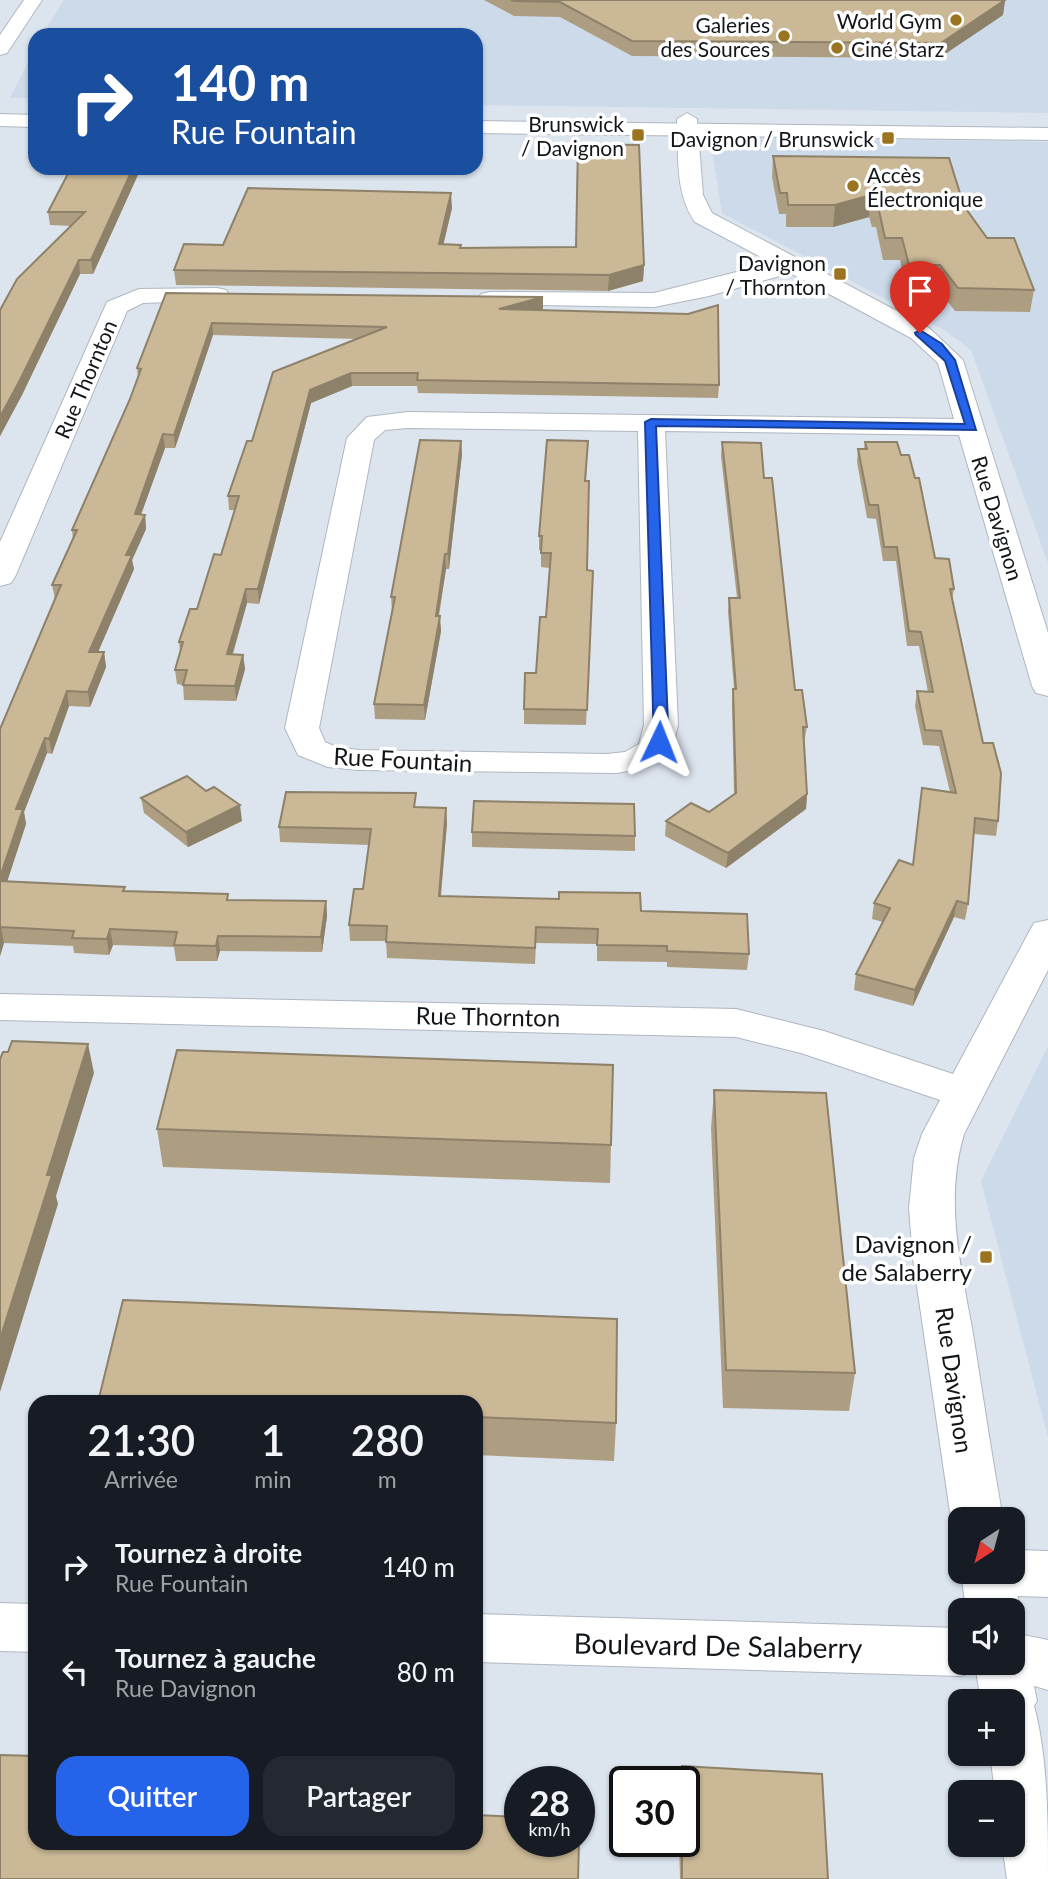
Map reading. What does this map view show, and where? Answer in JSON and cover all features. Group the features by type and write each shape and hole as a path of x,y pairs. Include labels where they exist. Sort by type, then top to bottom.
{"street":[{"path":"0,49 33,0"},
{"path":"0,110 28,111"},
{"path":"483,116 1048,134"},
{"path":"0,121 28,121"},
{"path":"483,127 1048,122"},
{"name":"Rue Davignon","path":"688,124 691,189 699,213 720,228 902,323 939,347 954,369 1048,687"},
{"path":"468,299 654,300 701,291 792,265"},
{"name":"Rue Thornton","path":"0,577 116,307 132,297 147,295 248,296"},
{"name":"Rue Fountain","path":"651,422 661,725 659,742 649,754 635,761 607,764 387,761 342,760 310,748 302,728 364,432 377,424 396,420 651,422 972,428"},
{"name":"Rue Davignon","path":"975,1507 931,1205 936,1151 1048,932"},
{"name":"Rue Thornton","path":"0,1007 736,1023 810,1041 964,1093"},
{"path":"1026,1573 1048,1574"},
{"path":"0,1627 28,1628"},
{"name":"Boulevard De Salaberry","path":"483,1638 948,1652"},
{"path":"1025,1660 1048,1665"},
{"path":"1020,1766 1036,1879"}],"shaded area":[{"path":"64,0 1048,0 1048,113 483,105 483,28 46,28"},
{"path":"28,63 28,98 10,98"},
{"path":"710,137 1048,142 1048,563 971,350 944,330 722,213"},
{"path":"1048,1046 1048,1437 981,1181"}],"building":[{"name":"Galeries des Sources","path":"511,0 1005,0 941,43 632,41 560,2"},
{"path":"578,144 639,145 644,265 609,275 174,270 184,244 223,245 248,188 451,193 439,244 461,245 460,248 576,247"},
{"path":"773,156 949,158 964,206 987,238 1014,238 1034,290 958,288 940,265 909,265 902,238 885,238 878,206 874,206 871,195 835,205 788,205 787,193 780,193"},
{"path":"67,175 130,175 91,260 79,260 0,417 0,310 17,279 85,212 48,212"},
{"path":"166,293 543,297 499,309 688,314 718,305 719,385 417,380 418,373 351,373 310,390 258,589 246,589 227,654 243,655 235,686 183,685 187,670 175,670 183,642 179,642 190,609 197,609 214,554 221,555 239,496 228,496 247,441 252,441 273,372 387,327 212,323 174,435 163,434 135,514 145,515 126,555 132,555 89,652 104,652 88,692 67,691 49,739 45,738 16,809 23,809 0,877 0,729 61,585 52,585 77,530 72,530 130,399 141,369 137,368"},
{"path":"420,440 461,441 448,554 445,554 436,616 440,616 424,705 374,704 395,597 391,597"},
{"path":"547,440 588,441 585,481 589,481 587,570 593,571 587,710 524,709 525,673 536,673 540,617 546,617 551,553 541,553 542,536 539,536"},
{"path":"722,442 761,443 764,478 772,478 795,690 802,690 807,727 803,727 807,794 728,853 666,821 691,803 709,812 736,793 733,689 736,689 729,598 740,598"},
{"path":"865,442 897,442 901,455 909,455 915,478 919,478 935,558 949,559 954,589 950,589 983,743 993,743 1001,773 998,821 975,818 968,904 957,901 915,990 856,974 890,908 874,903 899,860 913,865 922,788 956,793 941,731 925,730 917,691 933,692 921,632 909,631 897,547 884,547 878,505 869,505 858,449 867,449"},
{"path":"187,776 206,791 214,787 240,805 186,832 141,798"},
{"path":"286,792 416,793 414,807 446,808 439,896 559,899 559,892 640,893 641,911 747,914 749,954 667,951 667,946 597,945 598,929 536,927 535,948 386,942 387,926 349,925 354,889 363,889 371,829 279,827"},
{"path":"474,801 634,804 635,836 472,832"},
{"path":"0,881 125,887 123,891 228,894 227,900 326,901 321,937 218,936 216,946 174,945 177,932 110,929 107,939 72,938 74,931 1,927 0,930"},
{"path":"12,1041 88,1044 47,1175 52,1175 0,1339 0,1059 3,1052 8,1052"},
{"path":"177,1050 613,1065 611,1145 157,1129"},
{"path":"714,1090 826,1093 855,1373 726,1370"},
{"path":"123,1300 617,1319 616,1423 483,1417 483,1395 100,1395"},
{"path":"0,1755 28,1756 28,1850 483,1850 483,1815 504,1816 504,1857 579,1857 578,1879 0,1879"},
{"path":"700,1767 822,1774 828,1879 682,1879 682,1857 700,1857"}],"place":[{"name":"World Gym","path":"956,20"},
{"name":"Galeries des Sources","path":"784,36"},
{"name":"Ciné Starz","path":"837,48"},
{"name":"Brunswick / Davignon","path":"638,135"},
{"name":"Davignon / Brunswick","path":"888,138"},
{"name":"Accès Électronique","path":"853,186"},
{"name":"Davignon / Thornton","path":"840,274"},
{"name":"Davignon / de Salaberry","path":"986,1257"}],"route":[{"path":"659,742 661,725 651,422 972,428 950,360 939,347 920,333"}]}
